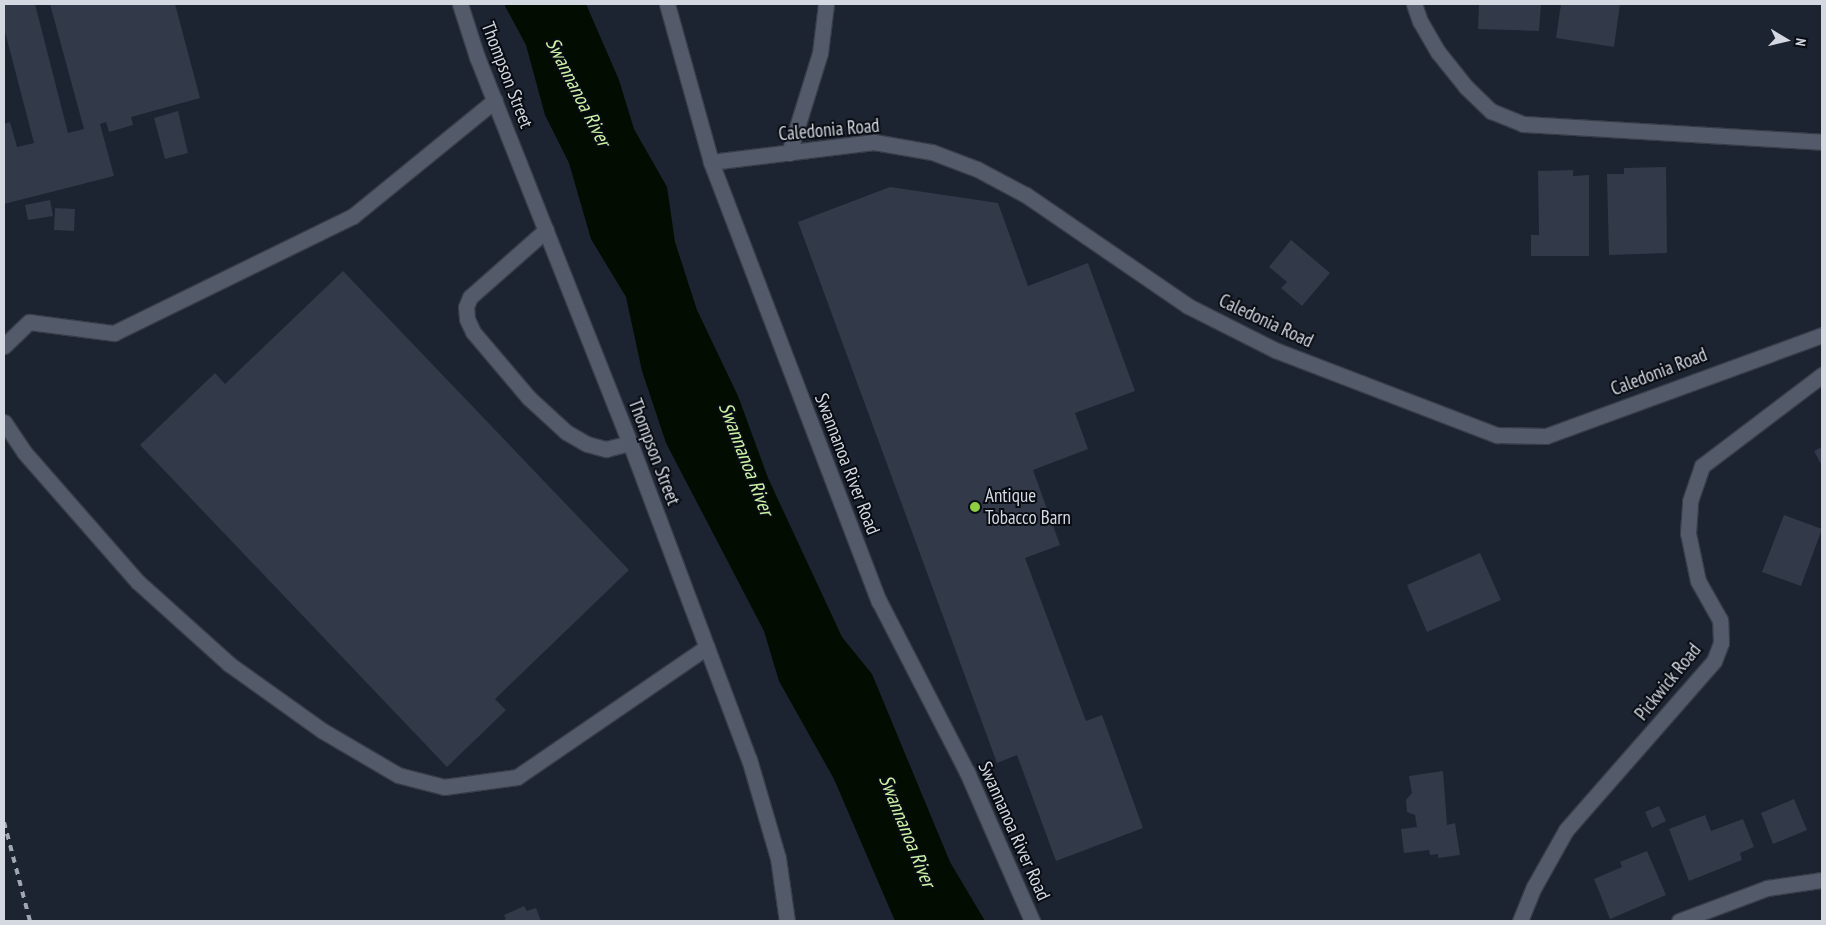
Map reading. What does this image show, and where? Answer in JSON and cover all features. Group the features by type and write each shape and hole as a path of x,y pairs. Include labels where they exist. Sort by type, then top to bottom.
{"street":[{"name":"Thompson Street","path":"460,4 495,100 630,442 707,647 766,814 778,858 787,921"},
{"name":"Swannanoa River Road","path":"667,4 710,162 878,601 967,772 1032,921"},
{"path":"790,153 820,52 826,4"},
{"path":"1414,4 1420,21 1438,52 1466,87 1491,111 1523,124 1822,142"},
{"path":"4,346 29,322 114,333 354,216 495,100"},
{"name":"Caledonia Road","path":"710,162 874,142 932,152 977,169 1026,195 1188,306 1275,350 1498,435 1546,436 1822,335"},
{"path":"546,230 470,297 466,307 467,319 473,332 529,398 566,432 587,444 606,449 630,442"},
{"name":"Pickwick Road","path":"1520,921 1534,887 1566,830 1714,661 1721,643 1720,620 1698,581 1688,533 1690,501 1702,466 1822,375"},
{"path":"4,422 24,452 138,582 229,664 323,731 398,775 444,787 517,777 707,647"},
{"path":"1680,921 1767,888 1822,880"}],"water":[{"name":"Swannanoa River","path":"504,4 586,4 619,80 634,129 667,187 675,242 697,310 738,396 768,478 842,637 872,674 950,862 985,921 895,921 834,779 779,681 764,631 666,443 642,371 626,297 591,239 569,163 545,115 526,45"}],"building":[{"path":"4,4 35,4 68,133 84,129 50,4 175,4 200,98 131,117 133,125 109,132 106,122 100,124 114,176 4,204 4,124 10,122 17,147 34,143 4,28"},
{"path":"1479,4 1541,4 1539,31 1478,29"},
{"path":"1561,4 1620,4 1614,47 1556,38"},
{"path":"178,111 188,153 165,159 154,118"},
{"path":"1666,167 1667,253 1609,255 1607,174 1624,174 1624,168"},
{"path":"1573,170 1573,176 1589,175 1589,256 1531,256 1531,235 1539,235 1538,171"},
{"name":"Antique Tobacco Barn","path":"890,187 998,203 1028,286 1088,263 1135,391 1075,413 1088,449 1033,470 1060,545 1025,558 1086,721 1102,715 1143,828 1056,861 1017,755 997,763 798,222"},
{"path":"50,200 53,216 28,220 25,205"},
{"path":"55,208 75,209 74,231 54,230"},
{"path":"1291,240 1330,273 1302,306 1281,288 1287,282 1269,267"},
{"path":"343,271 629,570 495,699 506,710 447,767 140,445 215,373 225,384"},
{"path":"1822,447 1822,466 1814,451"},
{"path":"1784,515 1822,529 1801,586 1762,572"},
{"path":"1480,553 1501,600 1427,632 1407,585"},
{"path":"1443,771 1447,825 1455,823 1460,855 1438,858 1438,854 1430,855 1429,850 1404,853 1401,829 1417,827 1415,815 1407,812 1406,800 1412,793 1409,776"},
{"path":"1794,799 1807,830 1773,844 1761,813"},
{"path":"1659,806 1666,821 1652,828 1645,812"},
{"path":"1705,815 1711,831 1743,819 1754,847 1740,853 1742,860 1689,881 1669,829"},
{"path":"1647,851 1666,895 1610,919 1594,879 1622,867 1620,862"},
{"path":"524,906 527,911 536,908 541,921 501,921 506,919 504,915"}],"railway":[{"path":"4,822 30,921"}],"place":[{"name":"Antique Tobacco Barn","path":"975,507"}]}
